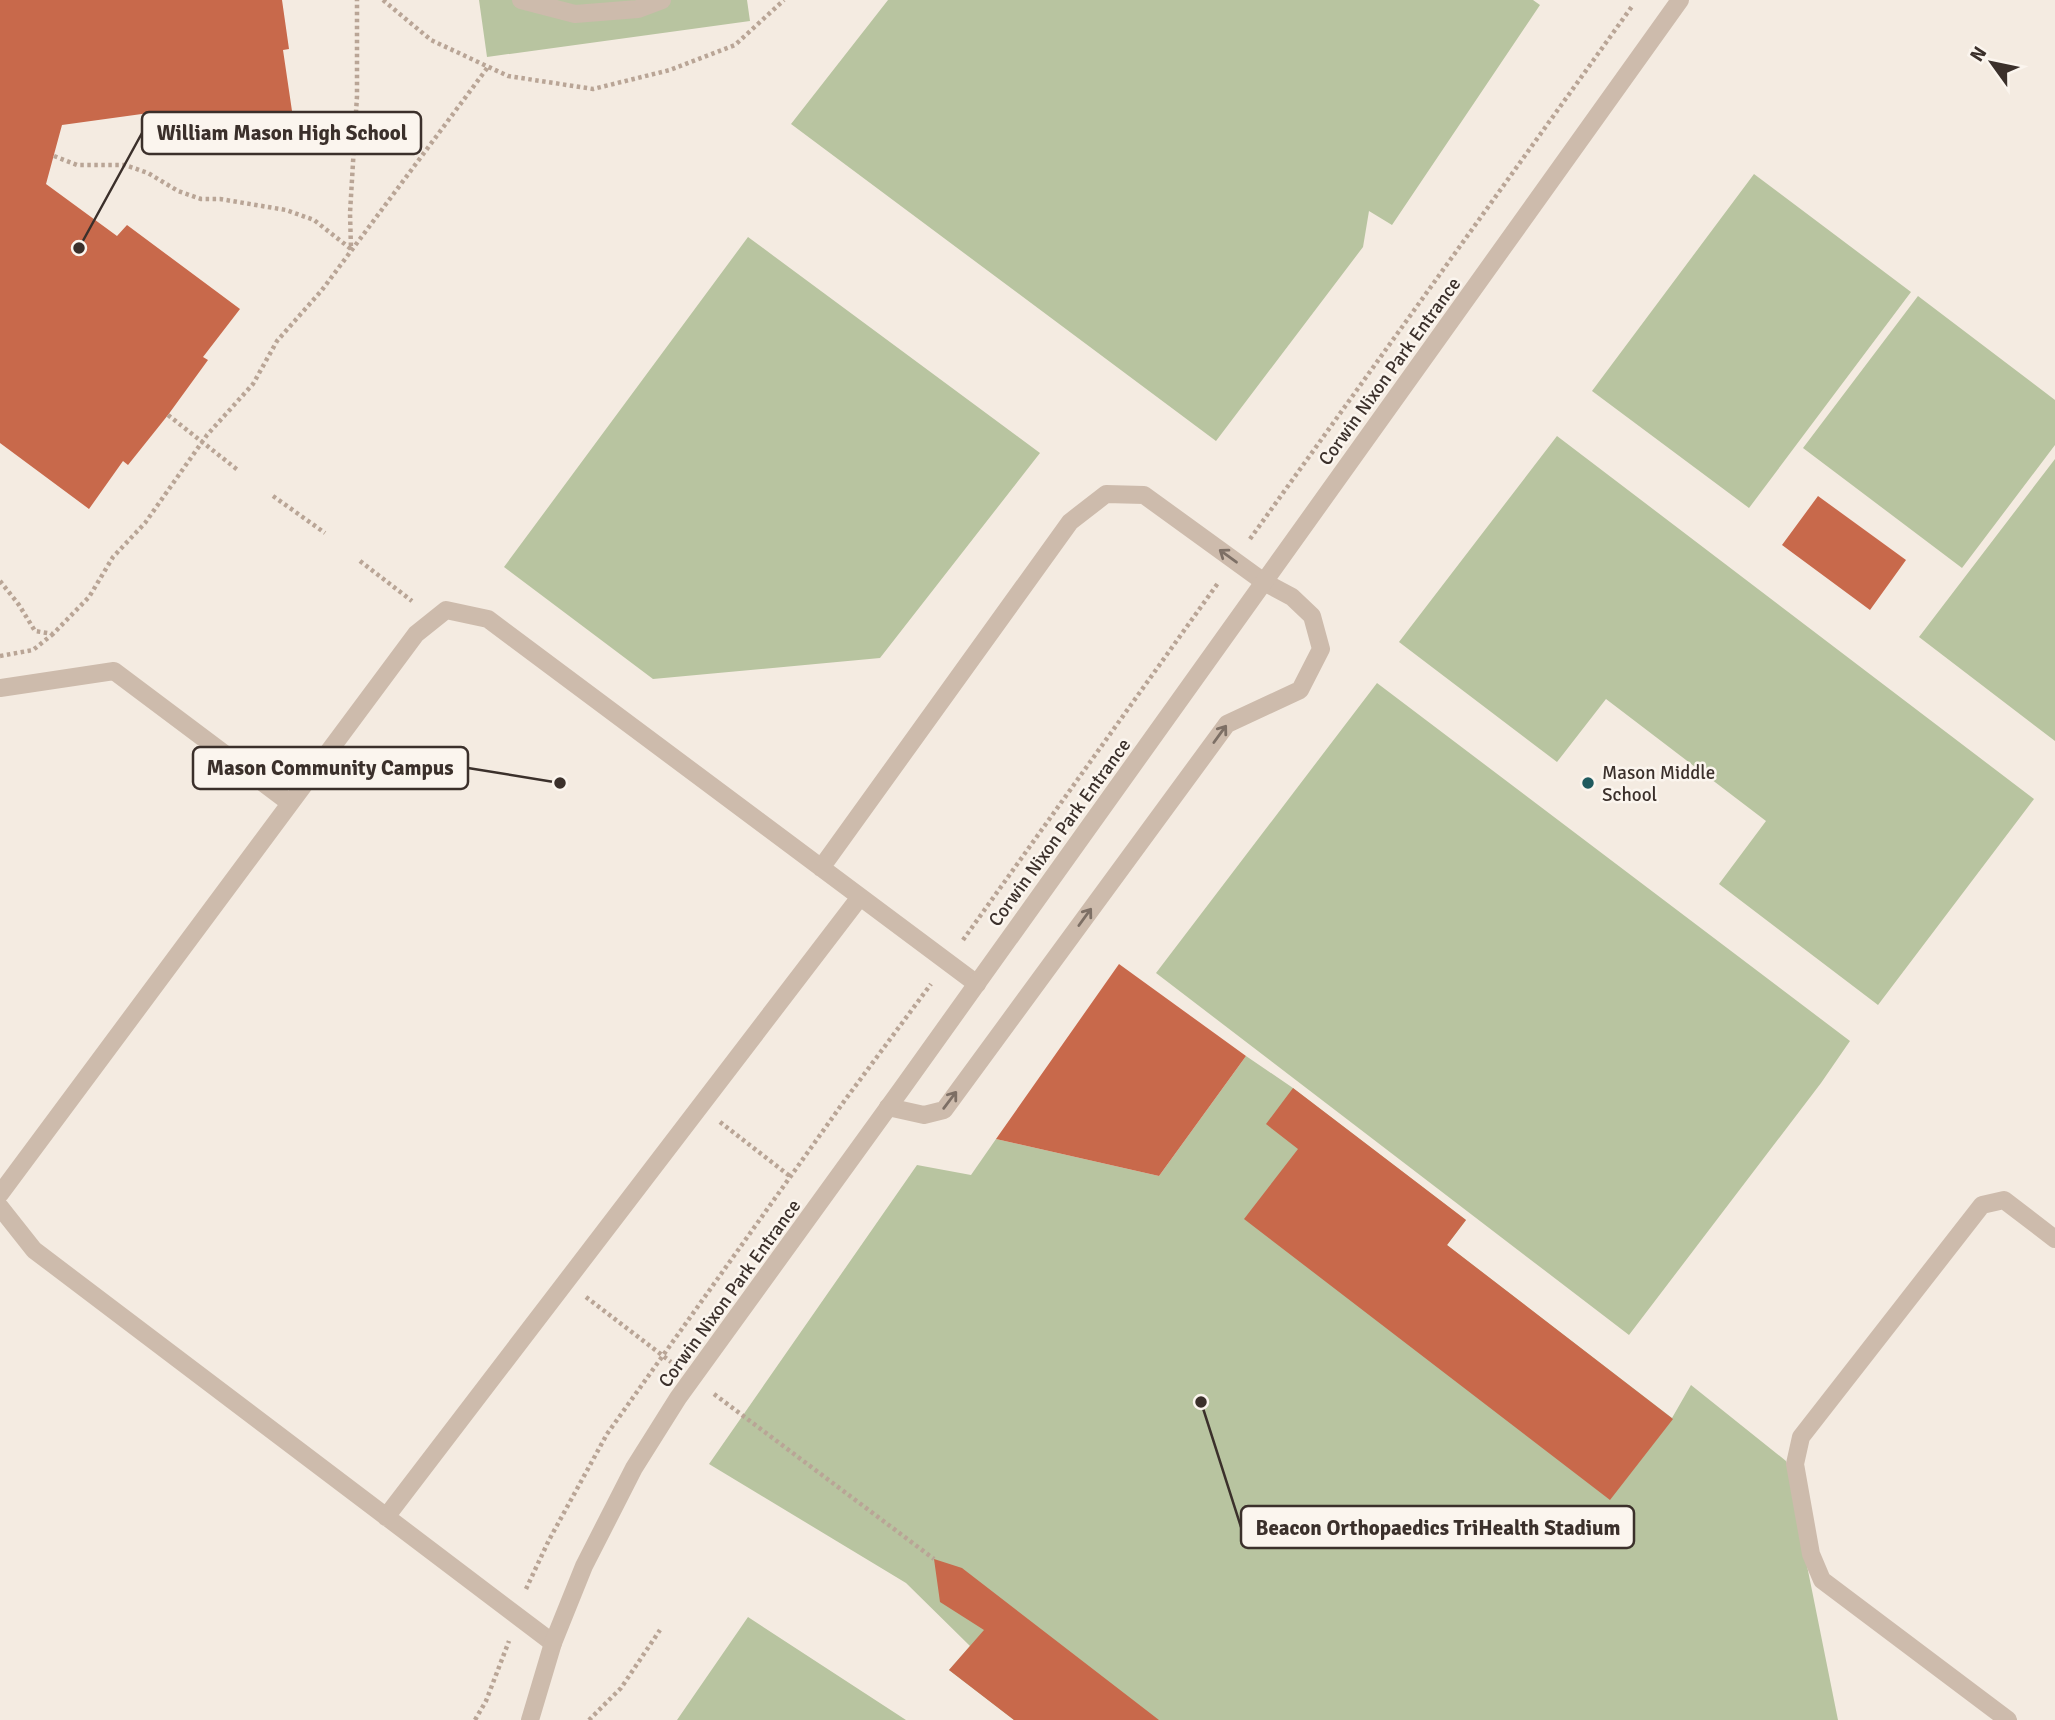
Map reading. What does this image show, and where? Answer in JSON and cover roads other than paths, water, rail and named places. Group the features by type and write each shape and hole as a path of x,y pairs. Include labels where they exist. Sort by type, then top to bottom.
{"street":[{"path":"521,0 575,14 638,9 662,0"},
{"name":"Corwin Nixon Park Entrance","path":"530,1720 553,1643 584,1566 634,1468 678,1398 1680,0"},
{"path":"821,868 1070,522 1106,494 1144,495 1264,582 1292,597 1312,616 1321,649 1300,690 1227,724 944,1110 924,1115 888,1107"},
{"path":"0,1194 416,634 446,610 488,619 977,984"},
{"path":"0,688 114,671 290,803"},
{"path":"386,1517 860,897"},
{"path":"2008,1720 1822,1580 1811,1554 1796,1464 1801,1437 1982,1205 2004,1200 2055,1238"},
{"path":"0,1207 34,1250 553,1643"}],"place":[{"name":"William Mason High School","path":"79,248"},
{"name":"Mason Community Campus","path":"560,783"},
{"name":"Mason Middle School","path":"1588,783"},
{"name":"Beacon Orthopaedics TriHealth Stadium","path":"1201,1402"}]}
